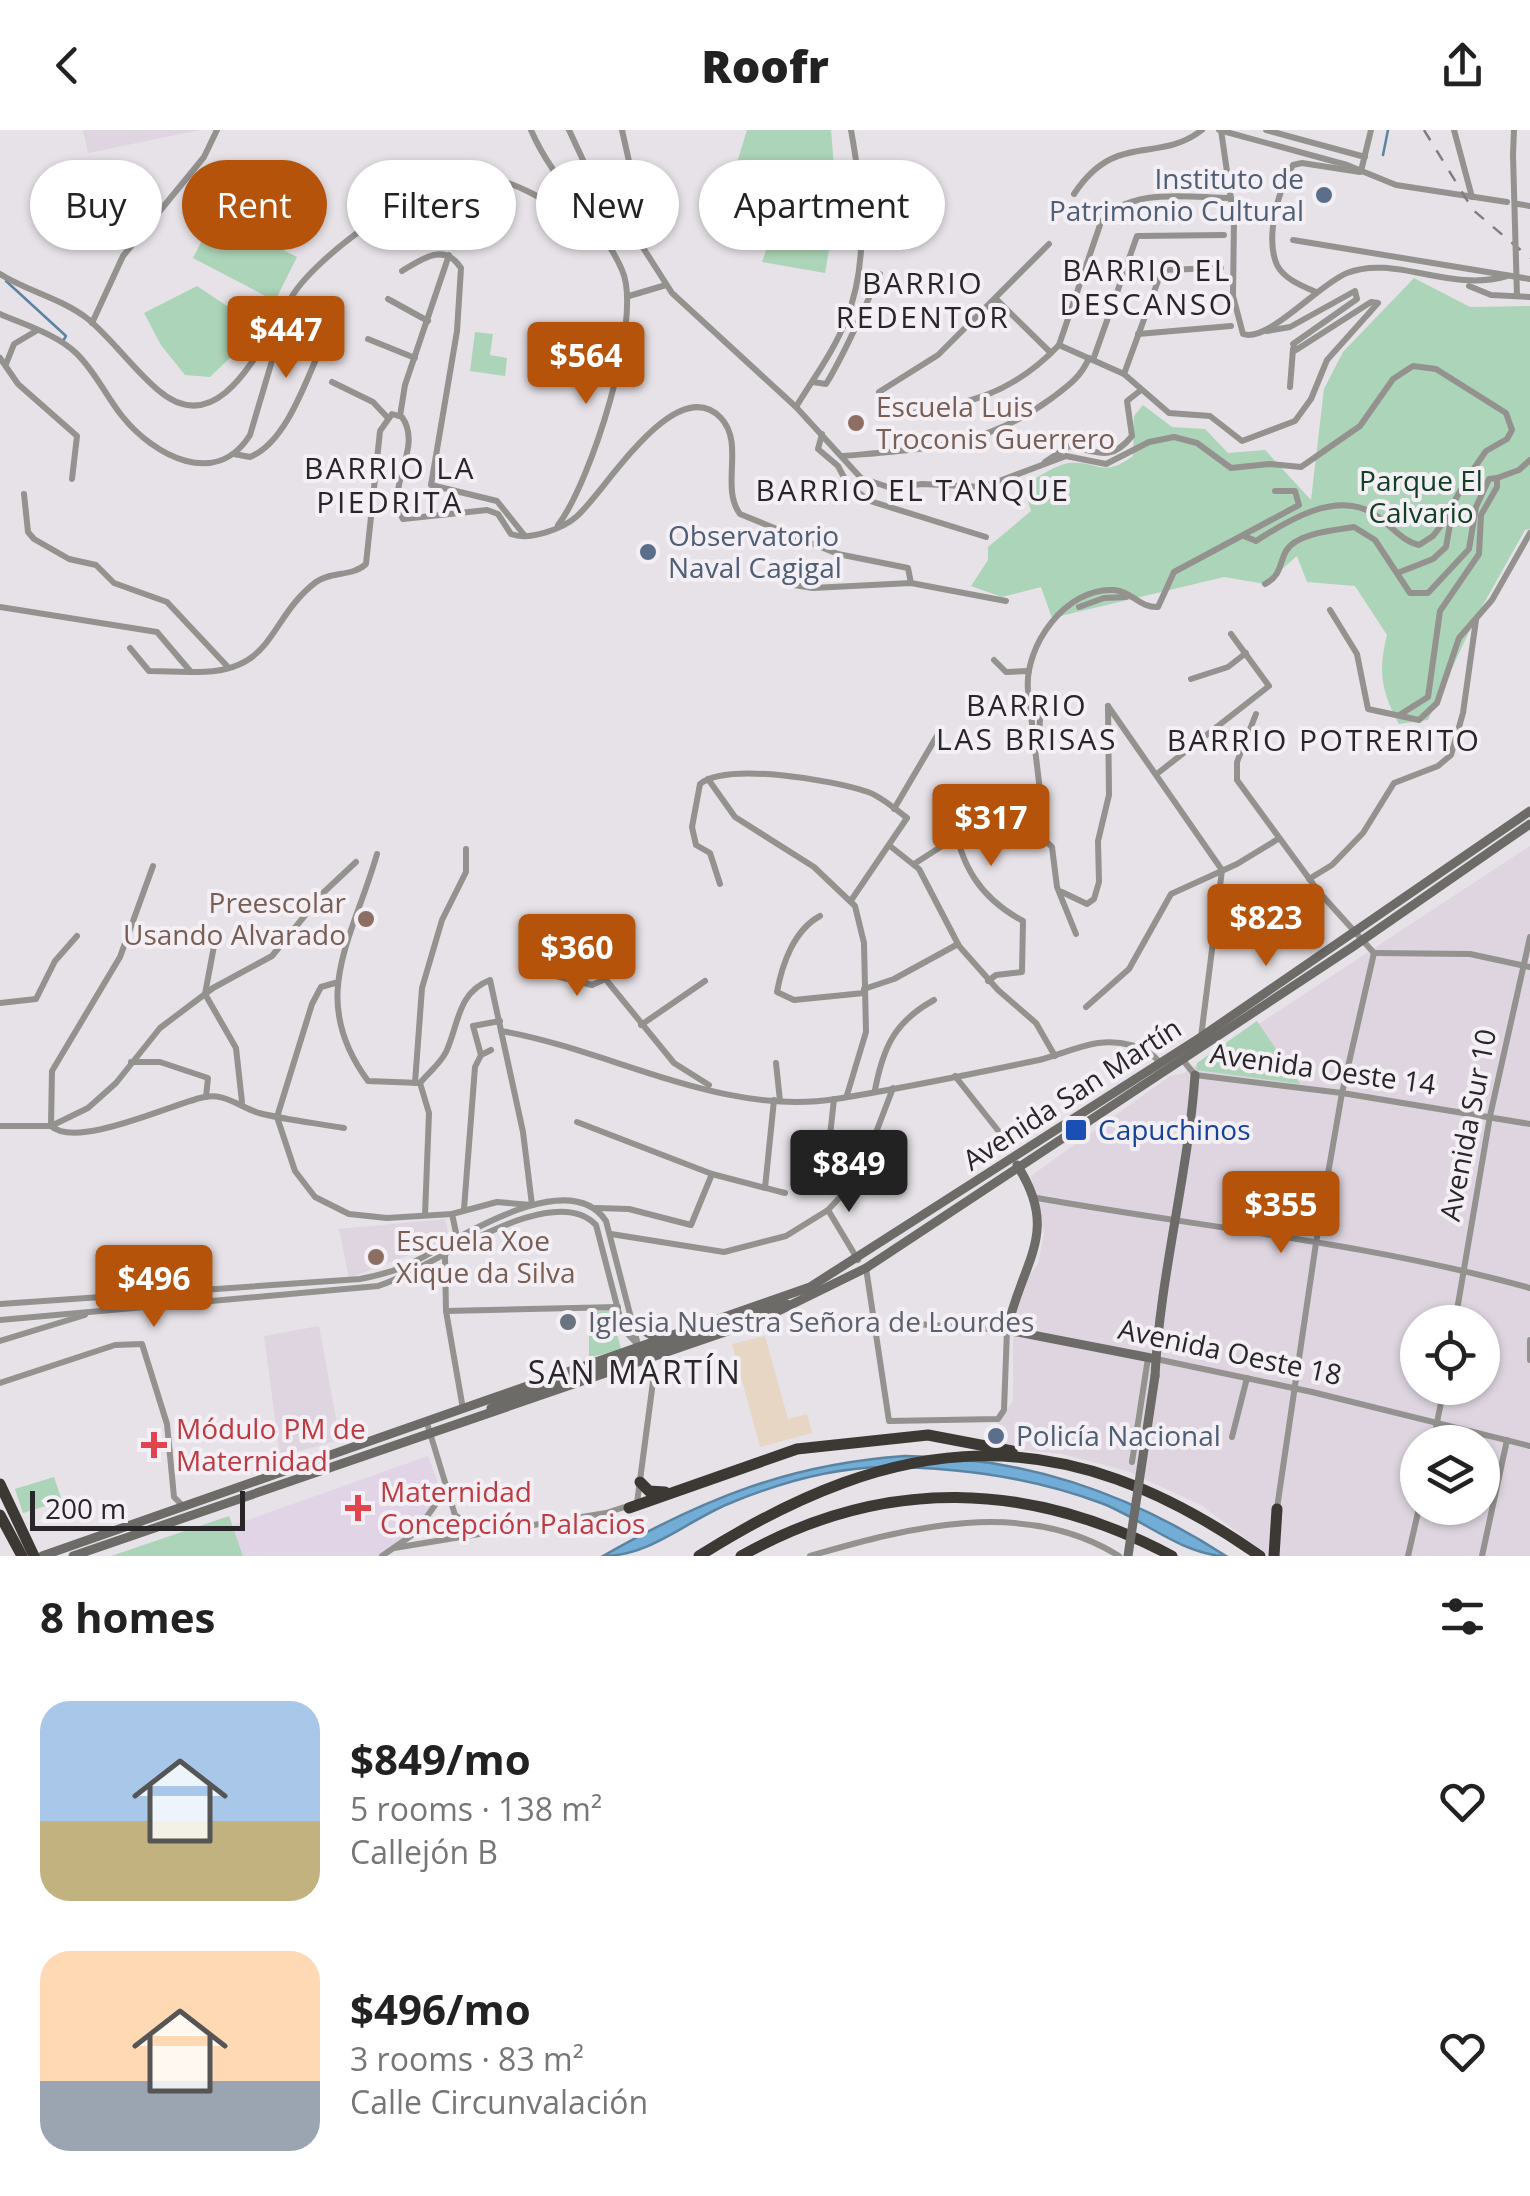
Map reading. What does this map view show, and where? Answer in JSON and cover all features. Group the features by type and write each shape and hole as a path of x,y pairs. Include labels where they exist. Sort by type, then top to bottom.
{"highway":[{"path":"629,1508 783,1452 877,1438 947,1436 1072,1463 1145,1488 1260,1556"},
{"path":"699,1556 820,1490 884,1468 1021,1454"},
{"path":"0,1482 32,1556"},
{"path":"640,1482 649,1492 675,1491"},
{"path":"741,1556 785,1533 844,1512 884,1502 943,1496 1047,1506 1104,1524 1172,1556"},
{"path":"1274,1556 1277,1509"},
{"path":"0,1515 22,1556"},
{"path":"0,1527 14,1556"}],"main road":[{"name":"Avenida San Martín","path":"42,1556 652,1358 774,1315 819,1294 866,1268 1160,1063 1179,1055 1530,810"},
{"name":"Avenida San Martín","path":"73,1556 95,1552 429,1428 469,1408 638,1346 804,1290 1015,1163 1362,940 1530,824"},
{"path":"1128,1556 1155,1376 1152,1358 1190,1137 1195,1075"},
{"path":"1007,1330 1036,1242 1037,1198 1015,1163"},
{"path":"769,1309 804,1290"},
{"path":"469,1408 510,1399 819,1294"},
{"path":"629,1322 645,1336 659,1339"},
{"name":"Avenida Oeste 18","path":"1007,1330 1152,1358"},
{"path":"470,1419 510,1399"}],"street":[{"path":"92,322 122,256 204,157 217,130"},
{"path":"530,130 545,160"},
{"path":"569,130 583,160"},
{"path":"622,130 629,160"},
{"path":"796,407 847,319 853,290 862,211 851,130"},
{"path":"1074,194 1096,162 1112,150 1188,138 1202,130"},
{"path":"1290,387 1295,342 1356,298 1355,291 1290,327 1250,336 1238,328 1230,198 1220,130 1396,184 1507,202"},
{"path":"1266,130 1365,157"},
{"path":"1361,172 1371,130"},
{"path":"1454,130 1466,160 1472,197"},
{"path":"1514,130 1517,296"},
{"path":"1316,292 1284,275 1277,264 1272,234 1286,179 1293,165 1302,163 1361,172"},
{"path":"0,274 68,305 92,322 156,389 179,402 208,404 245,374 302,281 349,240 456,178 481,176 511,185 536,199"},
{"path":"1049,244 926,365 878,393 890,417 983,400 1052,352 1058,345 1101,222 1109,212 1139,199 1230,198"},
{"path":"1518,204 1530,206"},
{"path":"842,456 960,443 993,434 1022,420 1073,382 1091,359 1138,236 1224,234"},
{"path":"1293,240 1530,279"},
{"path":"557,526 576,493 621,353 629,296 620,266 610,250"},
{"path":"645,250 666,286 796,407 858,476 891,488 989,486 1072,455 1106,464 1148,442 1174,437 1197,443 1231,468 1269,464 1302,467 1366,421 1400,373 1424,366 1484,397 1512,420 1510,435 1480,458 1453,510 1433,536 1420,545 1369,511 1346,507 1302,512 1256,541 1244,536"},
{"path":"402,271 431,255 450,256 461,268 459,311 431,486 491,498 526,536"},
{"path":"450,256 400,416 410,433 398,496 403,519 487,510 498,514 511,534 526,536 557,526 575,519 614,470 658,428 681,412 706,409 728,427 732,494 740,514 838,554 908,568 911,583"},
{"path":"1267,331 1316,292 1367,266 1466,284 1507,276"},
{"path":"1124,374 1162,270 1220,268"},
{"path":"813,382 826,384 858,332 880,274"},
{"path":"1466,284 1480,293 1530,297"},
{"path":"629,296 666,286"},
{"path":"388,299 428,321"},
{"path":"996,299 1052,352"},
{"path":"234,454 253,429 290,300"},
{"path":"1058,345 1124,374 1169,413 1210,416 1239,441 1279,430 1299,416 1327,360 1378,303 1372,302 1293,349"},
{"path":"0,314 37,330 80,356 124,420 161,449 200,466 234,454 250,457 269,445 295,409 318,346 336,317"},
{"path":"1138,334 1231,326"},
{"path":"37,330 14,344 3,362 18,384 77,436 72,478"},
{"path":"368,339 415,358"},
{"path":"332,382 373,402 387,417"},
{"path":"1044,463 1069,446 1096,456 1117,452 1132,436 1128,401 1141,390"},
{"path":"387,417 400,416"},
{"path":"130,648 142,657 149,671 210,674 260,652 317,582 366,564 380,431 387,417"},
{"path":"822,434 818,449 864,498 986,536"},
{"path":"1266,584 1278,575 1286,551 1296,542 1354,527 1375,540 1400,572 1410,594 1422,596 1434,589 1469,550 1480,495 1490,479 1519,470 1530,460"},
{"path":"1401,714 1428,696 1440,610 1479,554 1482,515 1497,487 1497,478"},
{"path":"1076,934 1052,846 1046,841 1029,671 1046,628 1073,603 1108,590 1158,607 1174,572 1299,505 1295,491 1275,490"},
{"path":"24,494 28,532 34,539 69,559 96,564 114,583 167,602 228,667"},
{"path":"1400,572 1434,559 1446,548 1453,510"},
{"path":"1330,610 1357,654 1368,710 1419,720 1435,706 1454,648 1492,600 1530,533"},
{"path":"786,584 813,588 911,583 1006,601"},
{"path":"1079,608 1113,596 1134,600"},
{"path":"0,598 2,607 156,632 192,672"},
{"path":"1309,879 1332,865 1363,833 1394,782 1438,766 1451,755 1463,713 1476,619"},
{"path":"1158,773 1269,686 1231,634"},
{"path":"1192,679 1226,668 1246,653"},
{"path":"994,660 1006,672 1029,671"},
{"path":"1062,892 1087,904 1096,894 1098,841 1109,795 1108,706 1222,870 1201,1038"},
{"path":"1038,751 1042,707"},
{"path":"1256,714 1234,774 1278,839 1352,933 1374,953 1470,954 1526,966"},
{"path":"894,809 942,728"},
{"path":"720,884 710,853 696,844 692,828 696,794 708,778 735,773 824,783 871,793 907,818 852,900"},
{"path":"708,778 722,804 750,830 814,866 852,900 862,933 866,1038 846,1097"},
{"path":"914,864 953,839 954,822 960,858 969,872 992,903 1023,921 1022,972 996,975 988,981"},
{"path":"1086,1007 1129,969 1158,911 1171,894 1278,839"},
{"path":"890,846 914,864 958,944 988,981 1036,1022 1055,1056"},
{"path":"425,1215 429,1113 418,1083 422,988 442,920 466,872 466,849"},
{"path":"378,854 335,982 338,1027 368,1080 418,1083 446,1054 458,1011 475,988 490,980 532,1205"},
{"path":"0,1126 51,1126 88,1108 160,1028 205,994 272,956 324,892 356,862"},
{"path":"51,1126 52,1071 120,957 153,866"},
{"path":"820,916 801,933 781,968 777,992 794,1000 864,991 894,980 958,944"},
{"path":"0,1003 36,999 55,960 77,936"},
{"name":"Avenida Sur 10","path":"1458,1305 1490,1116 1530,937"},
{"path":"214,946 205,994 236,1048 242,1102"},
{"path":"1277,1509 1316,1242 1342,1093 1374,953"},
{"path":"594,965 674,1064 714,1088"},
{"path":"548,974 592,985 603,980"},
{"path":"641,1026 705,981"},
{"path":"335,982 321,987 312,1004 277,1117 298,1176 323,1204 356,1216 452,1214 510,1201 532,1205"},
{"path":"875,1090 888,1039 912,1014 934,1000"},
{"path":"464,1210 480,1054 474,1026 500,1020"},
{"path":"502,1031 543,1038 634,1068 777,1100 846,1097 1055,1056 1096,1043 1118,1043 1153,1053 1160,1063"},
{"path":"480,1054 491,1050"},
{"name":"Avenida Oeste 14","path":"1179,1055 1195,1075 1342,1093 1530,1124"},
{"path":"130,1062 160,1062 208,1078 206,1097"},
{"path":"765,1188 777,1100 776,1063"},
{"path":"955,1076 1000,1133"},
{"path":"612,1234 724,1252 774,1241 828,1210 866,1167 893,1088"},
{"path":"51,1126 59,1132 83,1133 206,1097 242,1102 251,1110 277,1117 344,1128"},
{"path":"824,1191 834,1099"},
{"path":"577,1122 712,1174 784,1193"},
{"path":"0,1304 349,1280 389,1272 444,1247 507,1211 532,1205 567,1203 628,1209 691,1226 712,1174"},
{"path":"1037,1198 1316,1242 1464,1270 1530,1288"},
{"path":"594,1208 612,1234 629,1322 638,1346"},
{"path":"828,1210 858,1260"},
{"path":"452,1214 458,1250"},
{"path":"0,1320 362,1289 393,1282 525,1217 584,1216 599,1232 625,1334 652,1358 640,1499 629,1508 481,1530 394,1548"},
{"path":"444,1247 446,1312 469,1408"},
{"path":"866,1268 885,1417 904,1423 998,1419 1004,1410 1007,1330"},
{"path":"446,1312 618,1307"},
{"path":"0,1340 103,1310"},
{"name":"Avenida Oeste 18","path":"916,1324 1007,1330"},
{"path":"1530,1340 1530,1360"},
{"path":"0,1382 115,1345 142,1344 167,1424 174,1497 185,1508"},
{"path":"1132,1462 1152,1358"},
{"name":"Avenida Oeste 18","path":"1152,1358 1438,1421 1530,1446"},
{"path":"1232,1438 1247,1378"},
{"path":"1437,1425 1441,1405"},
{"path":"429,1428 457,1518 464,1526 481,1530"},
{"path":"1482,1556 1507,1440"},
{"path":"382,1556 432,1514 446,1485"},
{"path":"810,1556 894,1531 998,1522 1052,1529 1119,1556"},
{"path":"1408,1556 1415,1525"}],"shaded area":[{"path":"83,130 200,130 88,153"},
{"path":"1530,846 1530,1556 1269,1556 1201,1505 1127,1471 1062,1454 995,1447 995,1426 1013,1401 1013,1325 1019,1289 1038,1264 1044,1234 1031,1176 1170,1076 1184,1073"},
{"name":"Escuela Xoe Xique da Silva","path":"445,1219 449,1237 438,1244 349,1278 339,1229"},
{"path":"319,1326 340,1440 280,1456 264,1336"},
{"path":"765,1336 788,1419 807,1414 812,1433 760,1447 732,1344"},
{"name":"Maternidad Concepción Palacios","path":"428,1456 440,1488 432,1514 384,1556 243,1556 231,1526"}],"green space":[{"path":"747,130 831,130 833,160 738,160"},
{"path":"197,250 283,250 297,257 275,301 193,258"},
{"path":"766,250 829,250 825,273 762,262"},
{"name":"Parque El Calvario","path":"1414,278 1470,307 1530,306 1530,529 1525,530 1474,621 1428,720 1399,724 1383,681 1387,635 1355,586 1307,582 1297,556 1265,584 1224,577 1052,618 1041,587 1002,597 971,586 988,560 988,547 1031,511 1023,485 1064,464 1107,468 1123,463 1133,456 1134,416 1143,405 1172,427 1205,429 1228,453 1265,450 1311,500 1324,389 1343,352"},
{"path":"197,286 254,324 234,354 210,377 185,375 161,345 144,313"},
{"path":"475,332 493,334 490,355 507,358 505,376 470,371"},
{"path":"1257,1021 1300,1084 1196,1070 1197,1063"},
{"path":"611,1310 621,1349 589,1358 589,1311"},
{"path":"54,1477 62,1501 23,1513 15,1489"},
{"path":"229,1516 243,1556 111,1556"}],"water":[{"path":"905,1456 991,1463 1073,1482 1151,1514 1226,1556 1194,1550 1101,1503 1048,1486 966,1472 883,1467 844,1470 784,1484 712,1511 652,1544 620,1555 603,1556 676,1517 748,1488 823,1467"}],"waterway":[{"path":"1383,155 1388,130"},
{"path":"6,281 66,336 63,341"}],"railway":[{"path":"1424,130 1473,210 1530,258"}],"place":[{"name":"Instituto de Patrimonio Cultural","path":"1324,195"},
{"name":"Escuela Luis Troconis Guerrero","path":"856,423"},
{"name":"Observatorio Naval Cagigal","path":"648,552"},
{"name":"Preescolar Usando Alvarado","path":"366,919"},
{"name":"Capuchinos","path":"1076,1130"},
{"name":"Escuela Xoe Xique da Silva","path":"376,1257"},
{"name":"Iglesia Nuestra Señora de Lourdes","path":"568,1322"},
{"name":"Policía Nacional","path":"996,1436"},
{"name":"Módulo PM de Maternidad","path":"154,1445"},
{"name":"Maternidad Concepción Palacios","path":"358,1508"}],"district":[{"name":"BARRIO EL DESCANSO","path":"1147,288"},
{"name":"BARRIO REDENTOR","path":"923,301"},
{"name":"BARRIO LA PIEDRITA","path":"390,486"},
{"name":"BARRIO EL TANQUE","path":"913,491"},
{"name":"BARRIO LAS BRISAS","path":"1027,723"},
{"name":"BARRIO POTRERITO","path":"1324,741"},
{"name":"SAN MARTÍN","path":"635,1373"}]}
